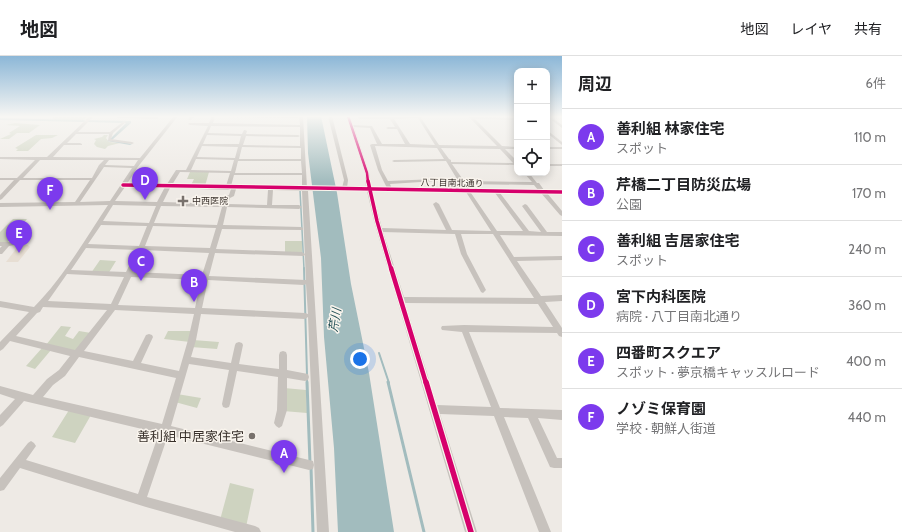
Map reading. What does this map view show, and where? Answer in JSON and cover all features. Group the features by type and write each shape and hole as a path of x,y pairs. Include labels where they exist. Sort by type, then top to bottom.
{"street":[{"path":"48,159 69,138"},
{"path":"110,138 109,140 132,142"},
{"path":"0,347 40,307 84,246 134,167 157,138"},
{"path":"188,171 204,138"},
{"path":"141,500 165,430 186,360 199,312 212,251 231,188 233,173 243,138"},
{"path":"301,138 306,189 323,532"},
{"path":"336,138 346,180 342,190"},
{"path":"356,138 367,173 369,190 380,230 471,532"},
{"path":"377,138 380,145"},
{"path":"404,138 408,146"},
{"path":"434,138 561,332"},
{"path":"491,138 514,161"},
{"path":"63,144 80,144"},
{"path":"200,145 299,147"},
{"path":"390,190 371,146 514,148"},
{"path":"550,148 562,148"},
{"path":"0,158 140,159"},
{"path":"194,158 300,160"},
{"path":"0,198 38,159"},
{"path":"76,204 107,159"},
{"path":"394,161 514,164"},
{"path":"550,165 562,165"},
{"path":"101,166 134,167"},
{"path":"35,400 50,382 62,372 113,307 141,248 159,204 178,171 300,174"},
{"path":"529,176 562,214"},
{"path":"0,179 93,179"},
{"path":"387,183 463,181 537,184"},
{"name":"八丁目南北通り","path":"123,185 342,190 562,192"},
{"path":"270,207 271,188"},
{"path":"497,192 527,233"},
{"path":"0,205 111,203 299,207"},
{"path":"436,204 453,230 483,290"},
{"path":"525,206 546,234"},
{"path":"98,223 302,229"},
{"path":"380,230 453,230 562,234"},
{"path":"0,244 10,244 0,252"},
{"path":"84,246 302,254"},
{"path":"513,260 562,258"},
{"path":"66,272 128,276 304,282"},
{"path":"401,300 539,300 562,298"},
{"path":"0,304 40,307 113,307 305,316"},
{"path":"445,328 561,332"},
{"path":"464,328 496,412 545,532"},
{"path":"10,338 135,366 181,374"},
{"path":"135,366 149,338"},
{"path":"226,404 240,345"},
{"path":"279,423 282,410 283,355"},
{"path":"186,360 305,377"},
{"path":"0,390 22,397 309,465"},
{"path":"0,422 22,397"},
{"path":"434,410 562,415"},
{"path":"530,414 554,463 562,463"},
{"path":"0,486 31,446"},
{"path":"19,463 141,500 255,532"}],"green space":[{"path":"31,138 50,138 41,139 28,151 16,151 18,149 15,148"},
{"path":"106,138 109,142 120,143 108,146 105,149 97,147 94,144 96,140 94,139"},
{"path":"190,172 209,172 205,186 191,185 194,179 187,179"},
{"path":"13,219 27,219 8,242 0,242 0,232"},
{"path":"285,241 302,241 302,254 285,253"},
{"path":"100,260 116,261 108,274 91,273"},
{"path":"61,326 71,327 65,336 73,339 79,331 91,333 76,352 46,345"},
{"path":"168,331 193,331 190,342 164,339"},
{"path":"193,340 219,342 217,349 191,347"},
{"path":"42,348 51,350 35,369 26,366"},
{"path":"284,388 306,390 307,413 283,411"},
{"path":"177,394 201,398 197,408 175,402"},
{"path":"69,410 91,415 75,443 52,437"},
{"path":"230,483 254,489 246,527 220,520"}],"shaded area":[{"path":"19,245 28,245 30,247 18,262 6,262"}],"water":[{"name":"芹川","path":"308,138 326,138 337,193 351,284 369,373 394,532 338,532 334,448 324,337 321,258 308,153"}],"waterway":[{"path":"109,141 130,144"},
{"path":"300,190 304,269"},
{"path":"304,268 307,375"},
{"path":"379,353 389,383"},
{"path":"307,382 310,463"},
{"path":"388,382 424,532"},
{"path":"311,467 313,532"}],"cycle path":[{"path":"355,138 367,173 369,190 377,221 471,532"},
{"path":"123,185 562,192"}],"place":[{"name":"宮下内科医院","path":"145,200"},
{"name":"中西医院","path":"183,201"},
{"name":"ノゾミ保育園","path":"50,210"},
{"name":"四番町スクエア","path":"19,253"},
{"name":"善利組 吉居家住宅","path":"141,281"},
{"name":"芹橋二丁目防災広場","path":"194,302"},
{"name":"善利組 中居家住宅","path":"252,436"},
{"name":"善利組 林家住宅","path":"284,473"}]}
